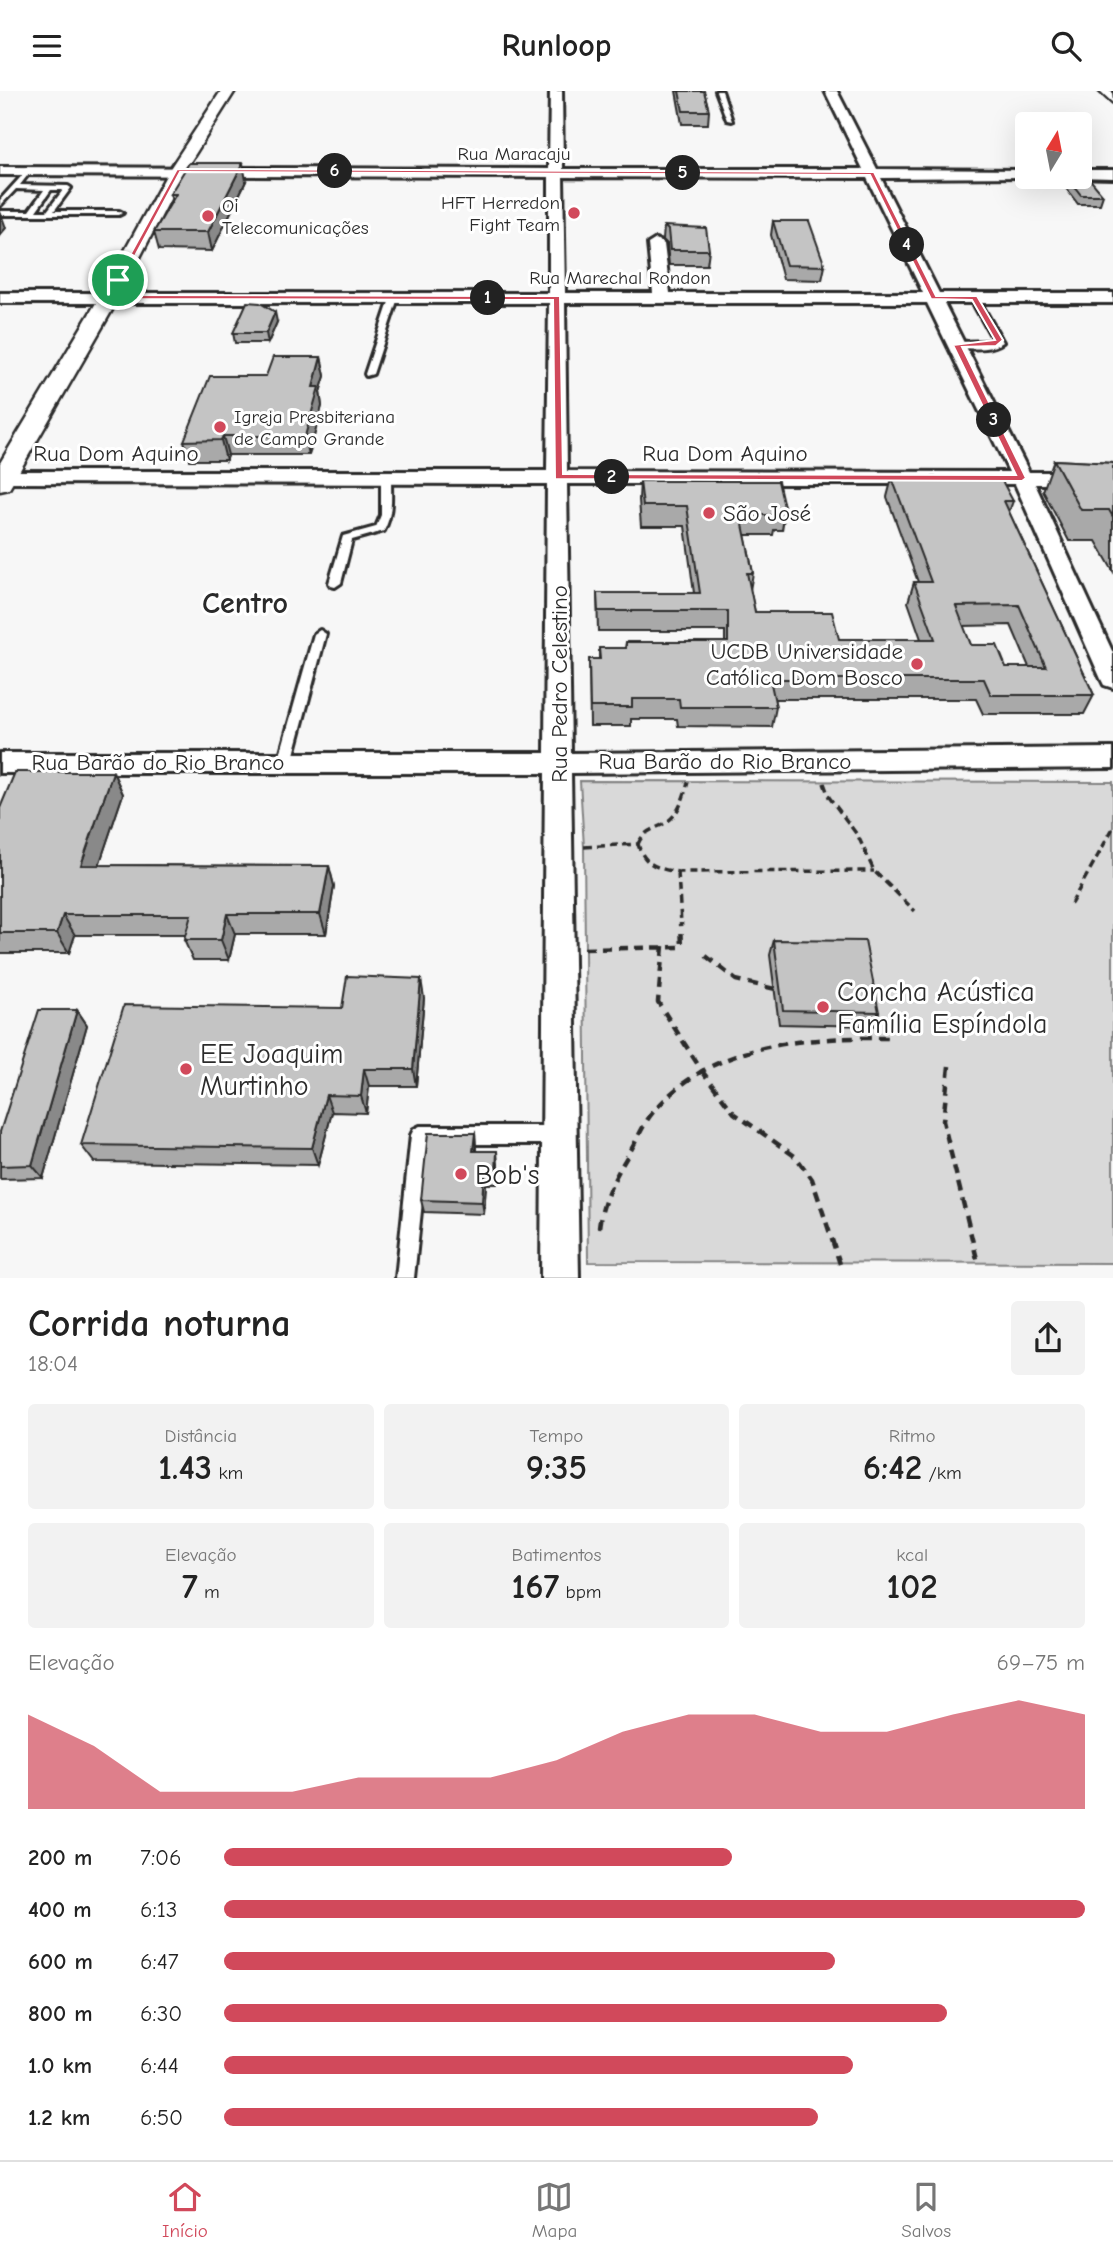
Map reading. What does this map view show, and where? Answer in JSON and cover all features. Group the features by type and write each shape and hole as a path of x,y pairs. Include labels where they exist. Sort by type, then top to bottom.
{"street":[{"path":"1,479 109,297 177,170 228,91"},
{"name":"Rua Pedro Celestino","path":"556,91 560,1278"},
{"path":"831,91 1022,478 1113,679"},
{"path":"1106,91 1113,99"},
{"name":"Rua Maracaju","path":"0,171 1015,174"},
{"path":"1092,171 1113,174"},
{"path":"656,244 662,298"},
{"name":"Rua Marechal Rondon","path":"0,297 1113,298"},
{"name":"Rua Dom Aquino","path":"1,479 1113,478"},
{"name":"Rua Barão do Rio Branco","path":"0,762 559,763 1113,758"}],"lane":[{"path":"719,91 730,120"},
{"path":"0,204 28,171"},
{"path":"15,187 68,188 49,213"},
{"path":"31,213 49,187"},
{"path":"0,213 119,213"},
{"path":"369,374 394,298"},
{"path":"957,345 991,345 999,342 974,298"},
{"path":"335,583 347,538 380,529 385,520 386,478"},
{"path":"285,762 320,634"},
{"path":"405,1278 420,1135 560,1135"}],"path":[{"path":"688,782 676,813 666,823 642,834 638,844 640,856 648,865 678,872 874,871"},
{"path":"824,783 829,797 858,837 874,871 915,911"},
{"path":"1071,904 1113,828"},
{"path":"584,847 638,844"},
{"path":"584,949 682,947 678,872"},
{"path":"663,946 658,1002 702,1071 734,1113 796,1157 812,1179 840,1264"},
{"path":"706,956 725,976 747,984 775,989"},
{"path":"600,1228 600,1211 613,1182 657,1106 702,1071 752,1047 822,1037 888,1038"},
{"path":"949,1066 943,1121 978,1263"}],"shaded area":[{"path":"580,781 1113,782 1113,1263 588,1262 584,847"}],"building":[{"path":"679,91 704,91 709,111 683,111"},
{"path":"189,163 243,163 208,232 154,232 176,194 170,194"},
{"path":"1092,182 1103,195 1081,195 1076,189 1092,189"},
{"path":"773,221 809,221 825,266 786,265"},
{"path":"664,226 706,228 709,250 670,250 668,230"},
{"path":"247,302 260,303 275,312 266,333 233,333"},
{"path":"273,357 321,357 313,387 319,387 305,436 223,436 221,440 184,441 210,376 266,376"},
{"path":"1054,460 1113,463 1113,517 1109,510 1081,510"},
{"path":"1000,477 1013,501 1004,501 1094,695 991,695 984,679 770,679 776,707 680,707 679,699 632,699 632,707 590,707 589,659 600,659 599,648 626,648 626,642 728,642 728,611 598,611 597,593 700,593 687,506 643,506 640,481 778,481 785,511 775,510 776,515 741,515 753,573 747,573 755,612 832,612 839,639 935,639 914,582 931,582 892,478","holes":["1019,605 1046,667 1006,667 997,645 971,645 956,606"]},
{"path":"15,772 113,772 81,865 329,866 320,914 227,914 221,940 184,940 191,915 63,915 57,933 0,933 0,808"},
{"name":"Concha Acústica Família Espíndola","path":"774,940 865,941 879,1012 783,1010"},
{"path":"347,976 421,979 413,1069 364,1069 361,1096 326,1095 312,1148 81,1145 124,1005 342,1008"},
{"path":"39,1010 77,1010 32,1165 0,1166 0,1132"},
{"name":"Bob's","path":"428,1133 475,1133 473,1151 497,1151 496,1172 484,1171 482,1202 421,1200"}],"place":[{"name":"HFT Herredon Fight Team","path":"574,213"},
{"name":"Oi Telecomunicações","path":"208,216"},
{"name":"Igreja Presbiteriana de Campo Grande","path":"220,427"},
{"name":"São José","path":"709,513"},
{"name":"UCDB Universidade Católica Dom Bosco","path":"917,664"},
{"name":"Concha Acústica Família Espíndola","path":"823,1007"},
{"name":"EE Joaquim Murtinho","path":"186,1069"},
{"name":"Bob's","path":"461,1174"}],"district":[{"name":"Centro","path":"245,603"}],"route":[{"path":"177,170 872,174 933,298 974,298 999,340 996,344 957,345 1022,478 558,477 557,298 109,297 118,280 177,170"}]}
